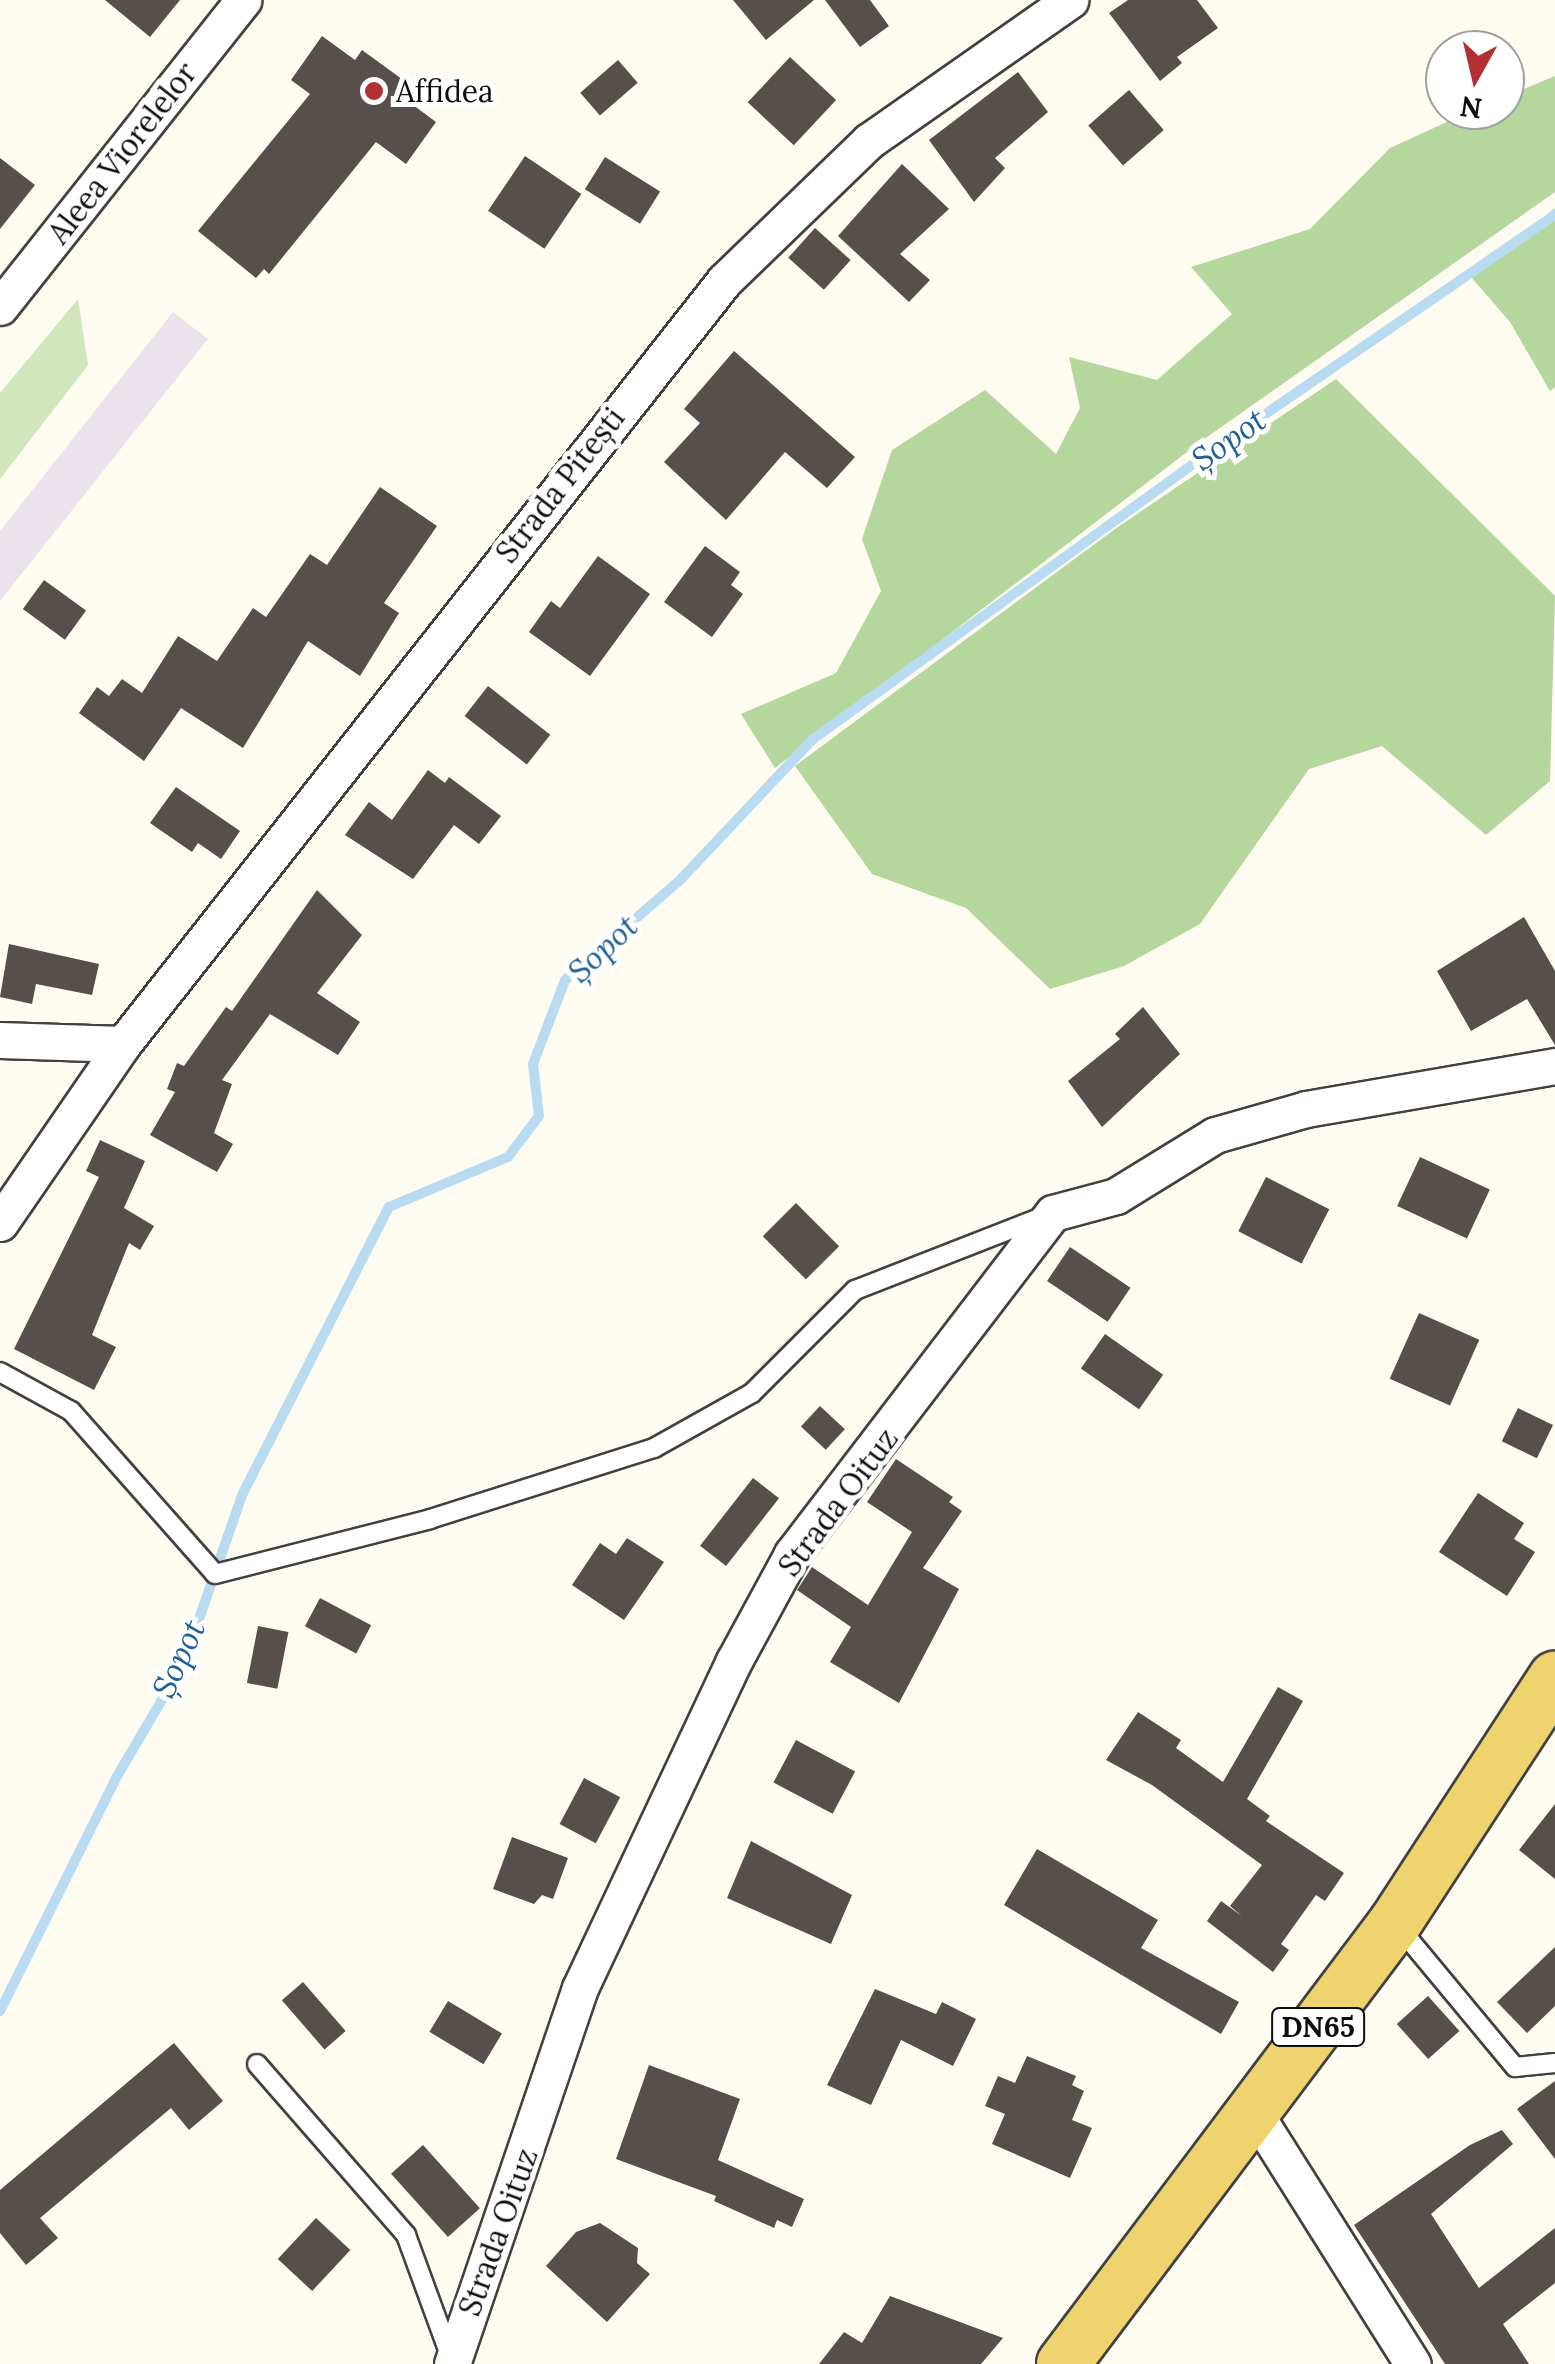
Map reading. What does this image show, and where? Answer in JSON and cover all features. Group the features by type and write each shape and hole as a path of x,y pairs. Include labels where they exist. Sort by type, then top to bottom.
{"main road":[{"name":"DN65","path":"1063,2364 1395,1923 1555,1678"}],"street":[{"name":"Aleea Viorelelor","path":"0,306 243,0"},
{"name":"Strada Pitești","path":"0,1224 123,1044 724,282 869,141 1070,0"},
{"path":"0,1040 123,1044"},
{"path":"1053,1213 1116,1196 1215,1135 1306,1109 1555,1066"},
{"name":"Strada Oituz","path":"452,2363 580,1988 734,1661 792,1554 1053,1213"},
{"path":"1254,2112 1413,2364"}],"lane":[{"path":"0,1372 71,1411 215,1574 430,1519 654,1448 752,1392 856,1290 1053,1213"},
{"path":"1395,1923 1515,2066 1555,2063"},
{"path":"256,2064 406,2234 452,2363"}],"shaded area":[{"path":"173,312 208,339 0,601 0,531"}],"green space":[{"path":"1555,76 1555,192 1200,442 775,768 741,714 836,673 881,591 862,539 892,450 985,390 1056,454 1080,408 1069,357 1157,380 1232,314 1191,267 1310,229 1390,148 1429,130 1525,130 1525,89"},
{"path":"1555,208 1555,387 1550,391 1510,322 1471,277"},
{"path":"78,299 88,365 0,479 0,393"},
{"path":"1336,379 1555,596 1550,781 1486,835 1382,746 1309,769 1200,924 1124,966 1050,989 966,908 872,874 795,766 1115,529"}],"building":[{"path":"105,0 180,0 150,37"},
{"path":"733,0 814,0 766,40"},
{"path":"825,0 870,0 889,26 860,47"},
{"path":"1128,0 1197,0 1218,28 1177,57 1182,63 1160,81 1109,13"},
{"path":"322,36 355,60 362,50 406,82 397,93 436,122 406,164 376,142 269,274 264,269 256,278 198,231 310,94 291,80"},
{"path":"790,57 836,100 794,145 748,102"},
{"path":"618,60 638,83 600,115 580,93"},
{"path":"1018,72 1048,112 995,158 1005,168 974,202 929,140"},
{"path":"1129,90 1164,130 1123,165 1088,125"},
{"path":"525,156 581,194 544,249 488,211"},
{"path":"605,157 660,191 640,224 585,189"},
{"path":"0,158 35,185 0,229"},
{"path":"902,164 949,209 900,254 930,280 909,302 838,236"},
{"path":"815,228 851,260 824,290 788,258"},
{"path":"734,351 855,457 827,488 785,452 726,520 664,462 700,423 684,409"},
{"path":"380,487 437,526 384,603 399,613 360,676 308,641 243,748 181,708 144,761 79,713 97,687 109,696 122,679 142,693 178,636 217,661 253,608 266,617 310,554 327,565"},
{"path":"705,546 740,572 731,585 743,594 712,637 664,602"},
{"path":"598,556 650,594 590,676 529,632 551,601 560,608"},
{"path":"44,580 86,611 65,640 23,609"},
{"path":"488,686 550,735 527,765 465,716"},
{"path":"428,770 445,783 449,777 501,816 479,844 454,825 413,879 345,835 369,802 392,820"},
{"path":"176,787 240,831 221,859 198,843 192,852 150,823"},
{"path":"317,890 362,935 317,993 360,1022 338,1055 270,1014 222,1080 232,1084 214,1133 233,1144 217,1172 150,1135 175,1092 167,1089 177,1063 184,1066 226,1007 232,1011"},
{"path":"1524,917 1555,971 1555,1045 1527,999 1471,1031 1437,971"},
{"path":"9,944 99,964 92,995 36,984 32,1004 0,997"},
{"path":"1143,1007 1180,1054 1102,1127 1068,1081 1120,1039 1115,1034"},
{"path":"100,1140 145,1161 124,1208 154,1226 140,1250 129,1243 92,1335 116,1347 94,1390 14,1349 99,1177 86,1171"},
{"path":"1420,1157 1490,1190 1467,1238 1397,1206"},
{"path":"1266,1177 1329,1209 1302,1264 1238,1231"},
{"path":"796,1203 839,1246 806,1279 763,1236"},
{"path":"1070,1247 1131,1288 1108,1322 1047,1281"},
{"path":"1419,1313 1479,1340 1450,1406 1390,1379"},
{"path":"1105,1334 1163,1375 1139,1409 1081,1368"},
{"path":"820,1406 845,1429 826,1450 801,1426"},
{"path":"1518,1408 1553,1425 1537,1458 1502,1441"},
{"path":"896,1459 953,1497 949,1502 962,1511 923,1568 959,1589 899,1703 830,1662 851,1627 797,1590 812,1567 868,1605 912,1532 867,1502"},
{"path":"753,1478 779,1498 726,1566 700,1546"},
{"path":"1478,1493 1524,1523 1514,1539 1535,1552 1507,1596 1439,1552"},
{"path":"627,1538 664,1562 624,1620 572,1585 600,1543 616,1554"},
{"path":"320,1598 371,1625 356,1653 305,1626"},
{"path":"258,1626 288,1632 277,1689 247,1683"},
{"path":"1278,1687 1303,1701 1247,1799 1270,1816 1266,1821 1344,1873 1325,1901 1316,1895 1281,1944 1289,1950 1273,1972 1207,1921 1221,1901 1242,1916 1230,1906 1262,1865 1152,1785 1106,1760 1138,1712 1181,1740 1176,1748 1223,1782"},
{"path":"796,1740 855,1771 833,1814 773,1782"},
{"path":"584,1778 620,1797 596,1843 560,1824"},
{"path":"1555,1804 1555,1879 1519,1850"},
{"path":"512,1837 568,1858 553,1899 542,1895 534,1904 493,1889"},
{"path":"751,1841 852,1895 831,1944 727,1898"},
{"path":"1037,1849 1158,1920 1141,1948 1239,2002 1221,2034 1004,1905"},
{"path":"1555,1947 1555,2006 1527,2033 1497,2002"},
{"path":"303,1982 346,2031 325,2049 282,2000"},
{"path":"875,1989 936,2014 942,2002 976,2019 953,2066 901,2040 871,2105 827,2085"},
{"path":"1428,1996 1459,2031 1428,2059 1397,2024"},
{"path":"448,2001 502,2033 483,2064 429,2032"},
{"path":"174,2043 223,2101 189,2130 171,2108 40,2218 58,2238 26,2265 0,2233 0,2190"},
{"path":"1027,2056 1076,2076 1072,2085 1084,2091 1072,2120 1092,2128 1070,2178 992,2144 1005,2114 985,2106 998,2076 1015,2083"},
{"path":"649,2065 740,2099 718,2160 804,2199 792,2227 777,2220 774,2228 714,2201 716,2196 616,2159"},
{"path":"1555,2081 1555,2159 1517,2109"},
{"path":"1502,2130 1513,2144 1431,2214 1479,2288 1555,2228 1555,2283 1503,2324 1529,2364 1445,2364 1354,2225 1470,2145"},
{"path":"423,2145 480,2208 448,2237 391,2174"},
{"path":"316,2218 350,2250 312,2291 278,2259"},
{"path":"600,2223 638,2248 637,2263 650,2274 607,2322 546,2266 576,2232"},
{"path":"890,2296 1003,2338 981,2364 819,2364 844,2332 862,2343"}],"waterway":[{"name":"Șopot","path":"0,2011 116,1778 184,1662 242,1495 389,1207 508,1157 539,1116 533,1064 565,980 681,879 812,740 1213,450 1555,215"}],"place":[{"name":"Affidea","path":"374,91"}]}
